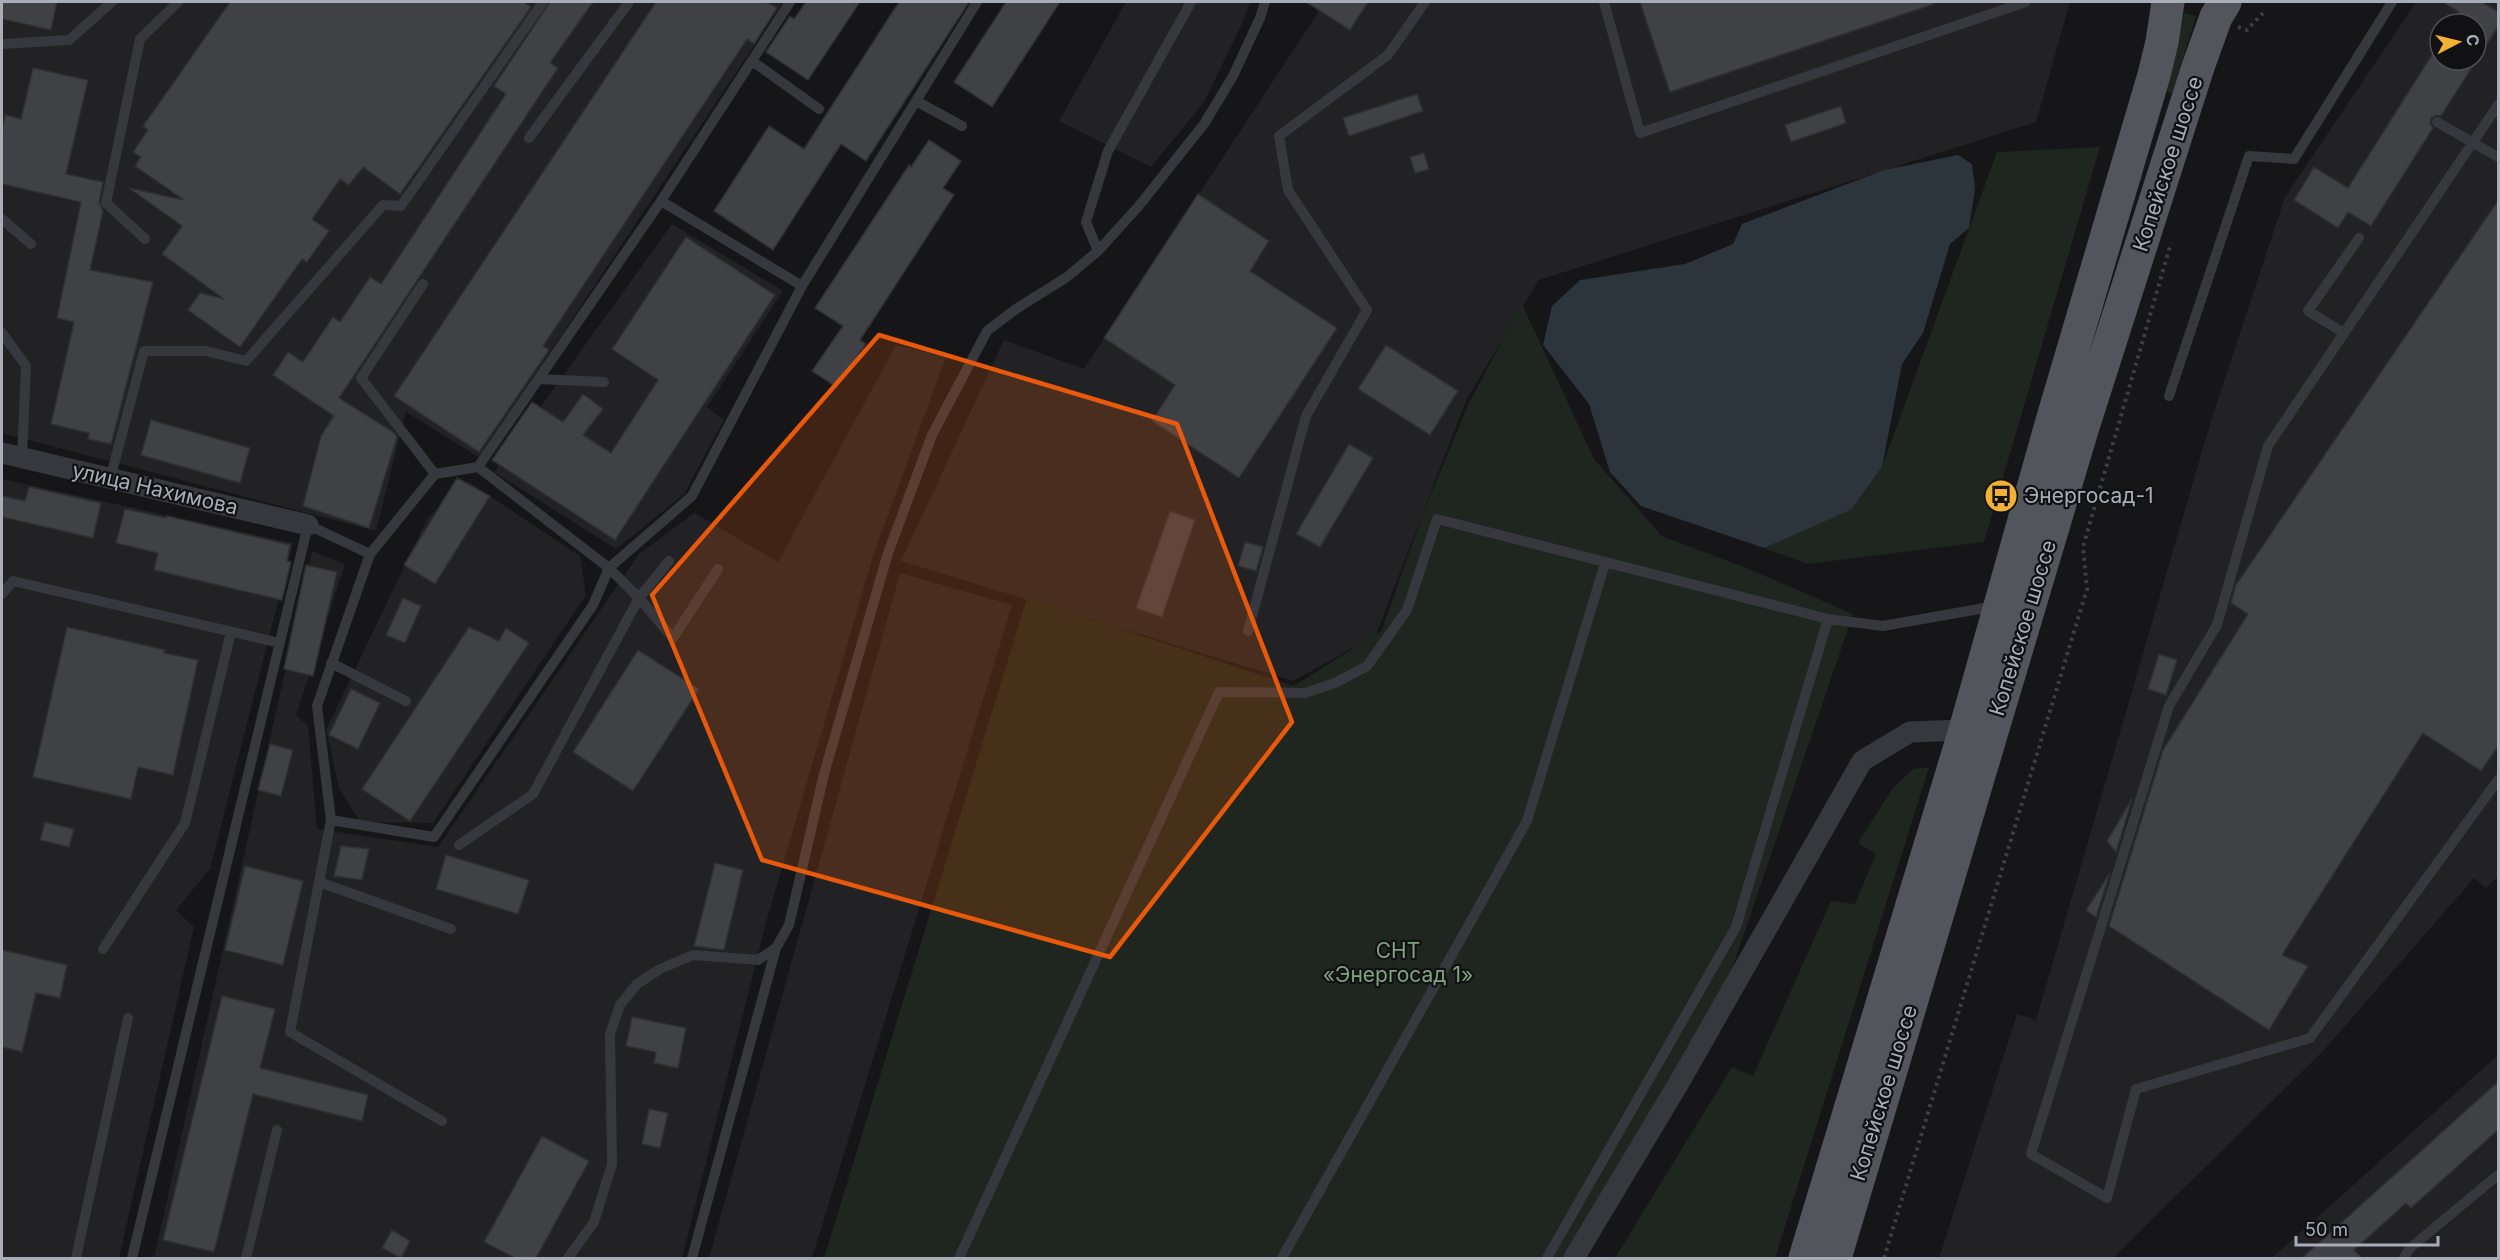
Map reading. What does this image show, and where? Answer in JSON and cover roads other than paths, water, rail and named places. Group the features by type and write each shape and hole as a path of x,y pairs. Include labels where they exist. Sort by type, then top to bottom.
{"main road":[{"name":"Копейское шоссе","path":"1805,1258 2002,605 2052,421 2154,75 2168,2"},
{"name":"Копейское шоссе","path":"1835,1258 2082,430 2216,17 2230,13"}],"street":[{"name":"улица Нахимова","path":"2,453 308,525"},
{"name":"Копейское шоссе","path":"1574,1258 1680,1081 1862,761 1910,732 1965,730"}],"lane":[{"path":"2,44 69,40 112,2"},
{"path":"144,239 106,203 140,39 178,2"},
{"path":"110,479 144,351 206,351 246,361 382,205 401,206 543,2"},
{"path":"529,138 629,2"},
{"path":"442,1120 290,1032 331,820 316,706 370,554 435,474 478,467 661,201 790,2"},
{"path":"331,820 434,837 593,605 609,568 692,496 802,286 977,2"},
{"path":"1098,251 1086,222 1108,151 1191,2"},
{"path":"692,1258 776,948 789,925 824,774 888,553 932,435 987,331 1016,309 1068,277 1098,251 1138,207 1204,124 1233,76 1265,2"},
{"path":"1248,631 1306,416 1367,310 1288,190 1279,136 1388,54 1425,2"},
{"path":"1604,2 1640,133 2026,2"},
{"path":"2169,396 2249,156 2294,159 2392,2"},
{"path":"752,61 819,109"},
{"path":"916,101 962,126"},
{"path":"2499,105 2268,446 2217,625 2169,706 2031,1154 2107,1198 2136,1089 2310,1038 2499,780"},
{"path":"2437,122 2499,157"},
{"path":"661,201 802,286"},
{"path":"2,219 32,244"},
{"path":"2344,333 2308,311 2359,238"},
{"path":"423,284 361,378 435,474"},
{"path":"2,333 26,366 22,458"},
{"path":"539,379 604,382"},
{"path":"478,467 609,568 639,598 673,638 718,569"},
{"path":"959,1258 1219,692 1305,693 1335,683 1366,666 1407,610 1437,519 1828,619 1883,626 2002,605"},
{"path":"132,1258 308,525 370,554"},
{"path":"459,845 533,794 639,598 669,561"},
{"path":"1282,1258 1527,821 1605,563"},
{"path":"2,594 13,581 280,643"},
{"path":"1546,1258 1736,927 1828,619"},
{"path":"103,949 185,823 231,632"},
{"path":"332,663 406,701"},
{"path":"319,882 451,929"},
{"path":"568,1258 594,1222 612,1164 610,1034 620,1005 637,984 660,969 693,955 758,960 776,948"},
{"path":"76,1258 128,1018"},
{"path":"246,1258 277,1130"},
{"path":"2404,1258 2409,1249 2499,1175"}],"place":[{"name":"Энергосад-1","path":"2001,496"}],"park label":[{"name":"СНТ «Энергосад 1»","path":"1398,963"}]}
